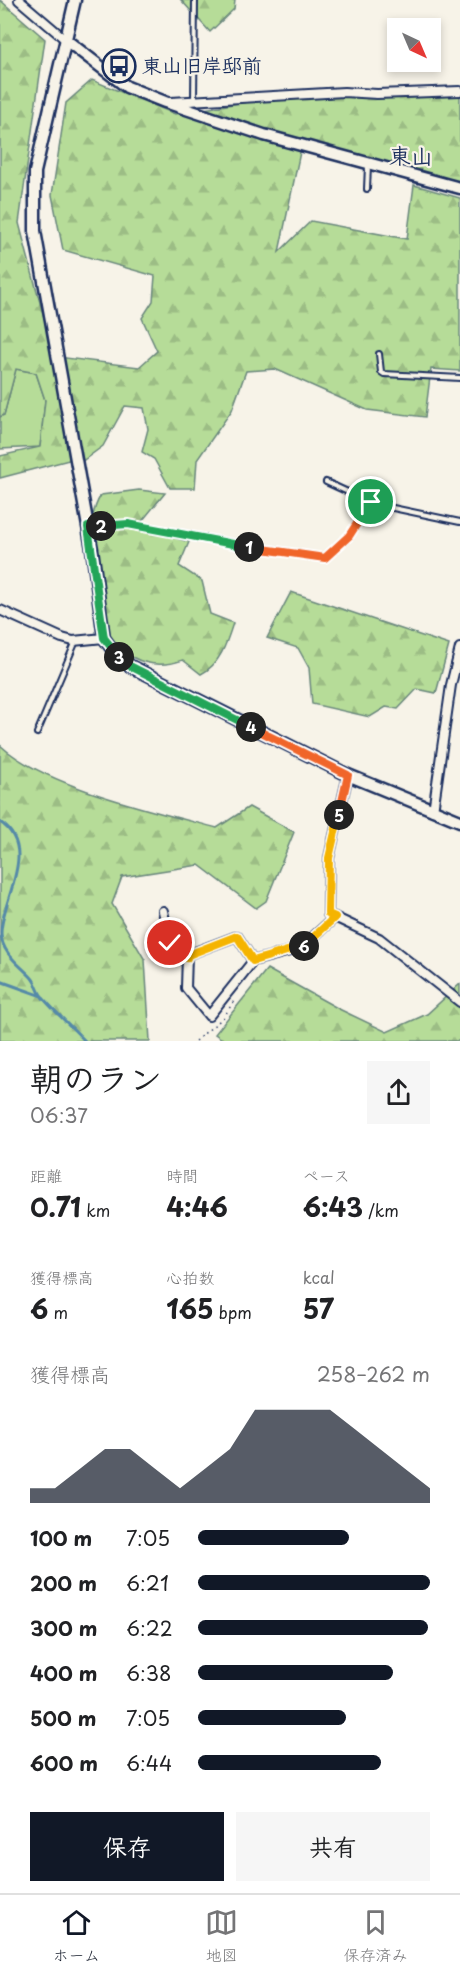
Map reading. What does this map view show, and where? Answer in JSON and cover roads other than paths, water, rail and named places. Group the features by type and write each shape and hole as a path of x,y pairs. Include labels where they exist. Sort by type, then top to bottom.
{"street":[{"path":"19,0 127,87 264,135 460,188"},
{"path":"75,0 35,172 35,231 88,527 104,638 114,652 130,666 348,775 460,821"},
{"path":"165,102 344,92 377,94 460,91"},
{"path":"0,610 62,638 77,640 104,638"},
{"path":"433,811 450,688 460,648"},
{"path":"450,688 460,690"},
{"path":"348,775 329,858 328,914 379,938 460,1002"},
{"path":"163,911 170,943 187,958"},
{"path":"253,961 237,936 188,955 186,988 209,1016 253,961 301,948 335,917"}],"lane":[{"path":"194,101 195,0"},
{"path":"368,163 368,189"},
{"path":"379,354 381,372 384,374 460,378"},
{"path":"326,482 371,502 460,522"},
{"path":"88,527 128,524 325,558 349,536 371,502"},
{"path":"37,733 77,640"}],"waterway":[{"path":"0,822 12,833 17,846 18,860 3,920 1,933 4,947 32,978 43,998 85,1041"},
{"path":"0,981 42,996"}],"place":[{"name":"東山旧岸邸前","path":"119,66"}],"district":[{"name":"東山","path":"411,156"}]}
